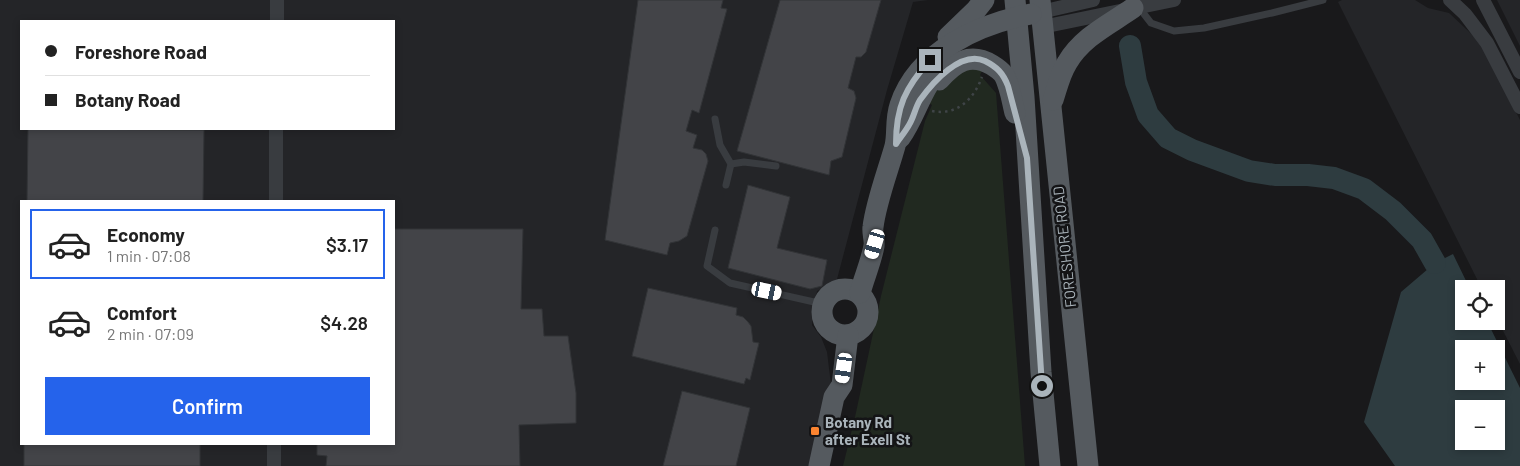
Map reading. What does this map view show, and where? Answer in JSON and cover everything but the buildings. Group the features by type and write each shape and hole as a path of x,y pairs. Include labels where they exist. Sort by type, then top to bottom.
{"main road":[{"path":"853,291 854,272 863,241 873,228 896,144 896,123 900,104 917,74 941,44 984,0"},
{"path":"1051,106 1065,65 1071,56 1088,38 1138,6"},
{"path":"930,60 962,37 992,23 1017,16 1041,13"},
{"name":"FORESHORE ROAD","path":"1041,13 1088,466"},
{"path":"896,144 910,124 931,79 944,66 994,37 1017,16"},
{"name":"FORESHORE ROAD","path":"1017,16 1041,372 1050,466"},
{"path":"919,102 947,70 958,63 969,59 977,59 988,63 1004,75 1027,158"},
{"path":"853,291 865,299 869,314 867,322 856,333 841,334 827,327 823,320 823,304 832,292 853,291"},
{"path":"819,466 834,397 842,385 841,334"}],"street":[{"path":"277,0 277,20"},
{"path":"1041,13 1093,0"},
{"path":"1041,13 1138,6 1174,0"},
{"path":"1450,0 1475,25 1487,43 1520,107"},
{"path":"1482,0 1520,72"},
{"path":"276,130 276,200"},
{"path":"274,445 274,466"}],"lane":[{"path":"1138,6 1151,24 1174,32 1204,28 1323,0"},
{"path":"715,119 720,145 731,164 726,185"},
{"path":"731,164 744,162 776,166"},
{"path":"716,230 707,266 730,283 823,304"}],"path":[{"path":"919,102 930,111 943,113 961,107 976,92 984,71"}],"shaded area":[{"path":"0,0 928,0 913,2 887,90 836,283 817,291 812,325 821,337 827,352 833,401 819,466 0,466"},
{"path":"1342,0 1415,0 1428,8 1449,13 1481,43 1520,120 1520,364 1503,330 1505,330 1505,280 1477,280 1338,2"},
{"path":"1497,0 1520,0 1520,46"},
{"path":"973,64 982,71 980,75 996,93 1025,466 843,466 881,296 925,121 932,105 926,101 931,92"},
{"path":"1453,254 1466,280 1455,280 1455,330 1491,330 1496,340 1455,340 1455,390 1505,390 1505,358 1520,388 1520,466 1395,466 1364,422 1401,292 1435,263"}],"waterway":[{"path":"1130,46 1136,82 1148,115 1168,138 1192,150 1249,171 1275,175 1308,175 1334,178 1364,189 1393,211 1422,240 1435,263"}],"place":[{"name":"Botany Rd after Exell St","path":"815,431"}],"route":[{"path":"930,60 917,74 900,104 896,123 896,144 910,124 920,100 947,70 958,63 969,59 984,61 1004,75 1008,86 1027,158 1042,386"}]}
